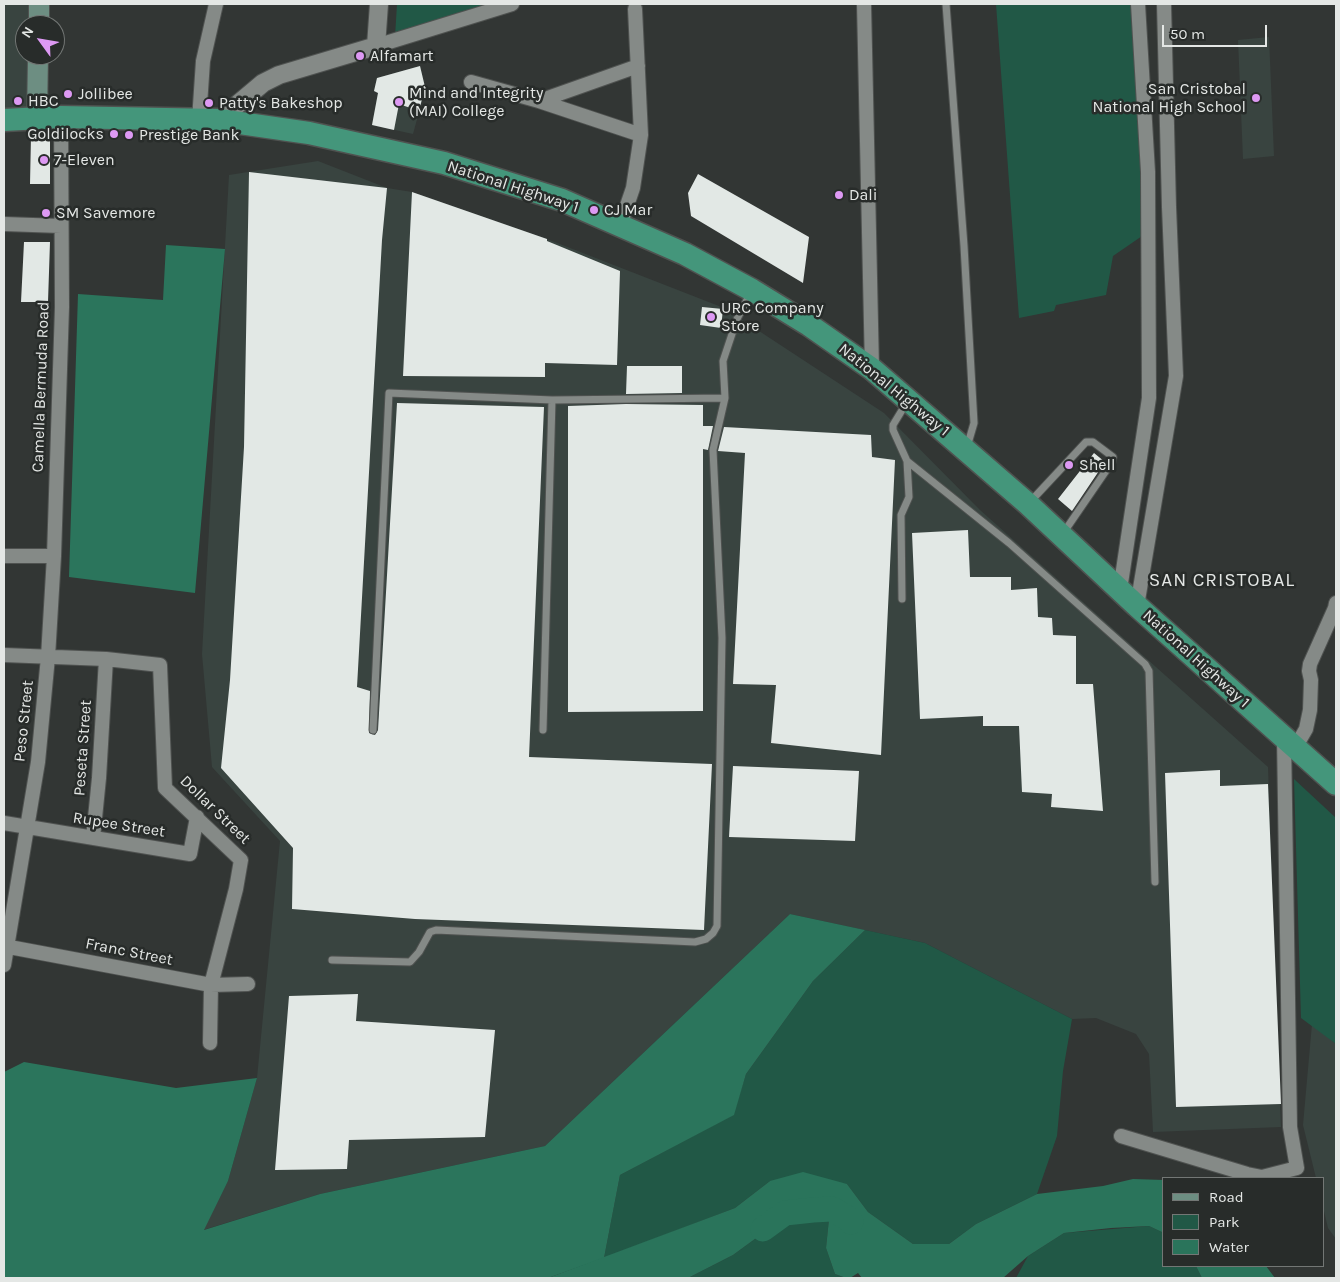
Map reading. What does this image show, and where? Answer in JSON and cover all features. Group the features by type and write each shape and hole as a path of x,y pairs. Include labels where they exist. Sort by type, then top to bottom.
{"highway":[{"name":"National Highway 1","path":"4,120 61,117 209,120 309,134 444,163 562,200 685,254 752,290 809,325 872,369 1028,504 1137,606 1290,743 1333,778"}],"main road":[{"path":"37,118 38,65"}],"street":[{"path":"216,4 204,61 209,120 263,83 279,75 512,4"},
{"path":"376,46 379,4"},
{"path":"864,4 872,369"},
{"path":"1120,590 1149,398 1148,172 1138,4"},
{"path":"1137,606 1176,376 1169,207 1164,4"},
{"path":"620,226 633,188 641,135 635,9"},
{"path":"539,101 638,66"},
{"path":"471,82 539,101 641,135"},
{"name":"Camella Bermuda Road","path":"48,657 54,556 62,307 61,117"},
{"path":"4,224 61,226"},
{"path":"4,556 54,556"},
{"path":"1121,1136 1247,1174 1262,1176 1297,1168 1290,1127 1290,743 1306,729 1310,710 1310,664 1336,603"},
{"name":"Dollar Street","path":"4,655 106,659 160,665 165,788 241,860 236,889 211,985 210,1043"},
{"name":"Peso Street","path":"4,965 5,946 38,762 48,657"},
{"name":"Peseta Street","path":"93,838 99,778 106,659"},
{"name":"Rupee Street","path":"4,823 190,854 197,817"},
{"name":"Franc Street","path":"5,946 211,985 248,984"}],"lane":[{"path":"946,4 964,246 974,423 967,450"},
{"path":"332,960 410,962 420,952 430,932 436,930 695,942 706,939 713,933 716,926 722,638 713,450 725,398 723,361 737,319 752,290"},
{"path":"373,730 389,393 552,400 725,398"},
{"path":"543,730 552,400"},
{"path":"902,598 902,515 909,497 907,461 893,430 893,425 909,400"},
{"path":"1028,504 1086,442 1093,442 1113,457 1112,462 1061,536"},
{"path":"907,461 1009,542 1145,664 1149,671 1155,882"}],"shaded area":[{"path":"4,4 29,4 29,15 15,15 15,65 28,65 27,109 4,109"},
{"name":"San Cristobal National High School","path":"1269,37 1274,156 1243,159 1238,40"},
{"name":"Mind and Integrity (MAI) College","path":"420,66 426,90 413,134 372,125 378,93 374,91 377,78"},
{"path":"318,161 387,188 412,192 547,239 724,308 884,413 980,510 1268,767 1281,1127 1153,1132 1149,1054 1136,1034 1096,1018 1072,1019 925,943 790,914 545,1146 320,1194 203,1230 228,1181 257,1078 280,841 212,767 202,654 229,175"},
{"path":"166,245 225,249 195,593 69,577 78,294 163,300"},
{"path":"790,914 865,930 813,981 746,1074 734,1115 620,1175 604,1258 548,1278 4,1278 4,1072 24,1062 176,1088 257,1078 228,1181 204,1230 320,1194 545,1146"},
{"path":"1312,1024 1336,1044 1336,1239 1328,1228 1325,1215 1325,1177 1316,1177 1303,1125"}],"green space":[{"path":"397,4 504,4 395,37"},
{"path":"996,4 1134,4 1145,234 1113,256 1106,295 1056,305 1054,311 1019,318"},
{"path":"1294,779 1336,818 1336,1044 1301,1018"},
{"path":"865,930 925,943 1072,1019 1063,1071 1057,1136 1037,1194 976,1224 949,1244 913,1244 868,1212 847,1184 770,1181 735,1208 604,1258 620,1175 733,1115 746,1074 813,981"},
{"path":"800,1206 818,1206 829,1219 826,1248 835,1274 846,1278 688,1278 733,1255"},
{"path":"1149,1226 1162,1232 1162,1267 1196,1267 1202,1278 1016,1278 1028,1256 1064,1233"}],"water":[{"path":"803,1172 847,1184 868,1212 913,1244 949,1244 976,1224 1037,1194 1103,1186 1133,1179 1162,1180 1162,1232 1149,1226 1064,1233 1028,1256 1003,1278 862,1278 858,1273 850,1278 846,1278 835,1274 826,1248 829,1219 818,1206 800,1206 733,1255 688,1278 548,1278 735,1208 770,1181"},
{"path":"1196,1267 1267,1267 1275,1278 1202,1278"}],"building":[{"name":"Mind and Integrity (MAI) College","path":"420,66 425,87 419,111 399,104 394,130 372,125 378,93 374,91 377,78"},
{"path":"50,133 50,184 30,184 31,135"},
{"path":"249,172 387,188 382,240 357,687 370,691 369,733 375,735 378,730 397,403 544,407 529,757 712,764 704,930 415,919 292,909 293,848 221,768 230,680 244,447"},
{"path":"698,174 809,237 803,283 691,216 688,193"},
{"path":"412,192 547,239 547,241 620,271 617,365 545,363 545,377 403,376"},
{"path":"24,242 50,242 48,302 21,302"},
{"name":"URC Company Store","path":"702,307 723,309 721,328 700,325"},
{"path":"627,366 682,366 682,393 626,394"},
{"path":"626,404 703,405 703,426 713,426 708,450 703,449 703,711 568,712 568,406"},
{"path":"724,427 871,435 872,457 895,460 881,755 771,743 776,685 733,684 745,453 718,451"},
{"path":"1094,453 1105,462 1072,511 1058,499"},
{"path":"968,530 970,577 1011,577 1011,590 1037,588 1038,617 1052,618 1053,635 1076,636 1076,684 1093,684 1103,811 1051,807 1052,794 1022,792 1019,726 983,726 983,716 920,719 912,533"},
{"path":"733,766 859,771 855,841 729,837"},
{"path":"1220,770 1220,786 1268,784 1281,1104 1176,1107 1165,773"},
{"path":"358,994 356,1021 495,1030 485,1137 349,1140 347,1169 275,1170 289,996"}],"waterway":[{"path":"763,1229 785,1213 813,1210 832,1209 851,1222"}],"place":[{"name":"Alfamart","path":"360,56"},
{"name":"Jollibee","path":"68,94"},
{"name":"San Cristobal National High School","path":"1256,98"},
{"name":"HBC","path":"18,101"},
{"name":"Mind and Integrity (MAI) College","path":"399,102"},
{"name":"Patty's Bakeshop","path":"209,103"},
{"name":"Goldilocks","path":"114,134"},
{"name":"Prestige Bank","path":"129,135"},
{"name":"7-Eleven","path":"44,160"},
{"name":"Dali","path":"839,195"},
{"name":"CJ Mar","path":"594,210"},
{"name":"SM Savemore","path":"46,213"},
{"name":"URC Company Store","path":"711,317"},
{"name":"Shell","path":"1069,465"}],"district":[{"name":"SAN CRISTOBAL","path":"1222,581"}]}
